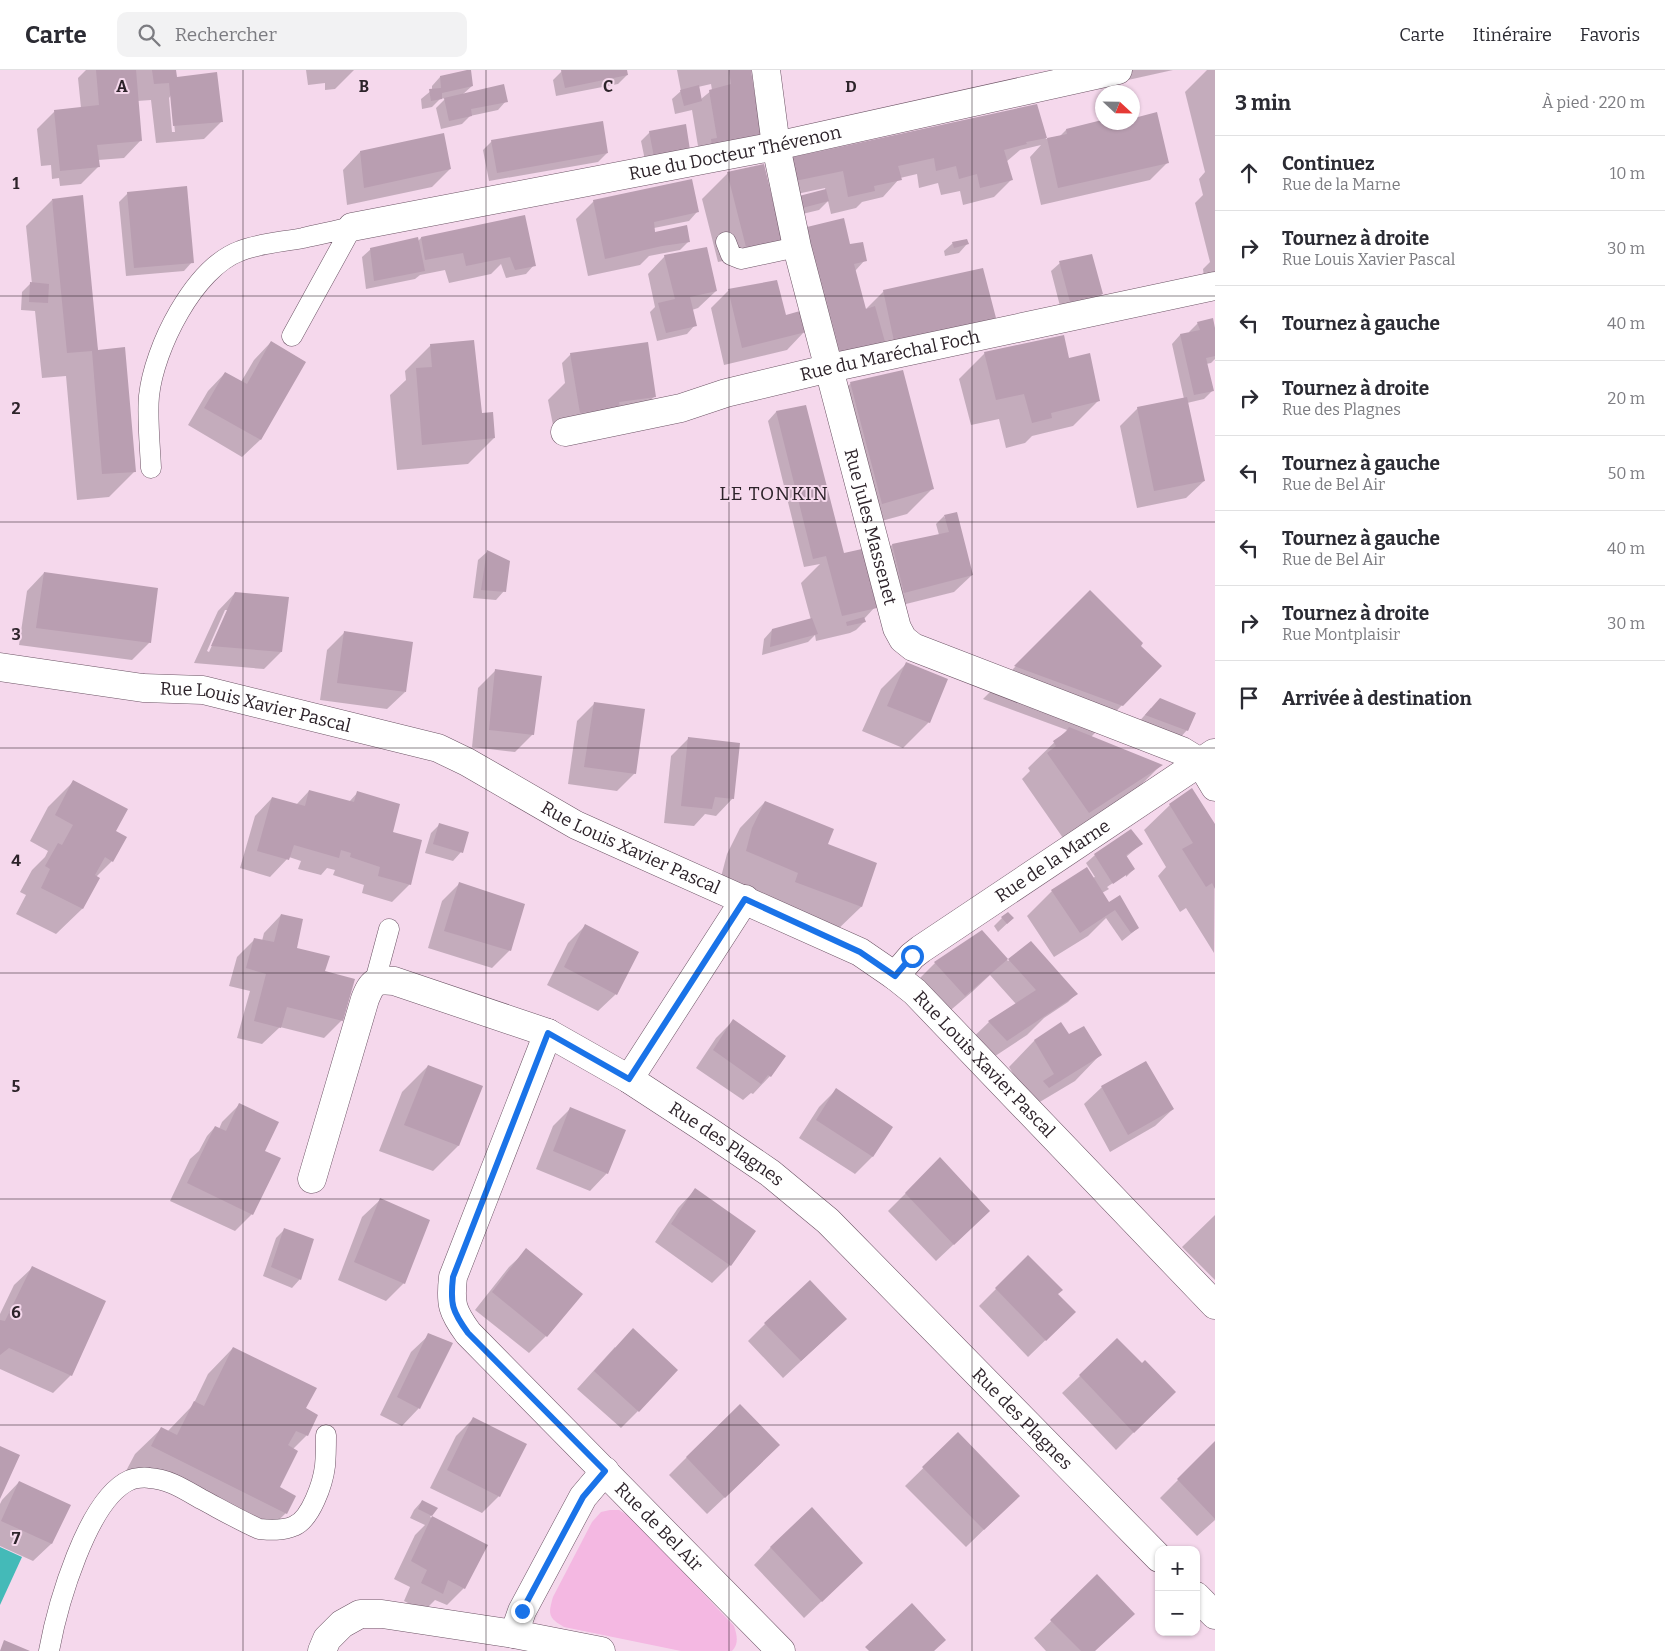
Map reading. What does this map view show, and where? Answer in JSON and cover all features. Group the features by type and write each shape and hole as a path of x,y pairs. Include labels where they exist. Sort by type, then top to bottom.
{"street":[{"name":"Rue Jules Massenet","path":"766,70 776,146 797,247 897,628 903,639 913,647 1182,751 1207,757 1215,787"},
{"name":"Rue du Docteur Thévenon","path":"352,227 776,146 1118,70"},
{"name":"Rue du Maréchal Foch","path":"565,432 681,408 726,392 830,368 1215,286"},
{"name":"Rue Louis Xavier Pascal","path":"0,667 143,688 204,690 438,748 468,762 576,825 860,952 895,976 922,999 1215,1305"},
{"name":"Rue de la Marne","path":"895,976 912,956 921,949 1207,757"},
{"path":"629,1079 745,899"},
{"path":"312,1179 364,999 375,981"},
{"name":"Rue des Plagnes","path":"375,981 394,981 548,1033 629,1079 770,1173 828,1221 1155,1554"},
{"name":"Rue de Bel Air","path":"548,1033 453,1277 451,1299 457,1318 468,1333 781,1651"},
{"path":"514,1634 522,1611 583,1497 605,1471"},
{"path":"1200,1600 1215,1616"},
{"path":"322,1651 327,1639 342,1624 360,1614 382,1614 514,1634 601,1651"}],"lane":[{"path":"292,336 352,227"},
{"path":"151,468 149,396 156,365 170,330 189,296 205,276 222,259 241,250 262,244 352,227"},
{"path":"726,242 731,255 741,259 797,247"},
{"path":"375,981 388,929"},
{"path":"49,1651 66,1581 80,1547 96,1514 116,1490 131,1479 149,1478 168,1481 259,1529 273,1530 294,1526 303,1519 312,1506 318,1491 325,1467 326,1435"}],"shaded area":[{"path":"619,1510 632,1518 734,1626 737,1636 732,1651 681,1651 564,1627 552,1618 550,1608 553,1597 592,1522 601,1512"},
{"path":"0,1547 22,1557 0,1605"}],"building":[{"path":"96,70 136,70 142,141 97,145 100,167 60,171 54,110 99,105"},
{"path":"152,70 176,70 177,77 217,72 223,122 173,126 169,83 154,84"},
{"path":"471,70 473,86 442,93 442,99 431,101 429,89 441,88 440,76"},
{"path":"561,70 627,70 628,75 565,88"},
{"path":"729,70 751,70 761,135 712,146 711,139 717,138 709,90 731,84"},
{"path":"504,84 508,102 471,109 472,116 449,121 444,98"},
{"path":"699,85 702,101 684,106 680,90"},
{"path":"1037,104 1047,138 1026,142 1027,144 1004,150 1013,180 980,188 977,174 959,179 956,166 936,171 934,158 898,166 902,180 874,186 875,191 848,197 843,171 795,181 789,158"},
{"path":"1157,112 1169,163 1058,188 1047,138 1067,134 1066,129 1095,122 1095,130 1140,130 1140,116"},
{"path":"603,121 608,153 497,173 491,140"},
{"path":"686,124 690,150 654,157 649,131"},
{"path":"444,133 451,169 364,188 360,151"},
{"path":"764,164 783,243 747,251 727,172"},
{"path":"692,179 699,212 654,222 655,232 687,225 690,242 662,246 605,259 593,200"},
{"path":"187,186 194,263 134,268 127,192"},
{"path":"826,189 829,201 802,208 799,196"},
{"path":"83,195 98,350 125,347 136,472 102,474 92,351 67,353 52,199"},
{"path":"525,215 536,266 515,270 510,257 466,266 463,253 425,260 421,237"},
{"path":"844,218 850,244 863,242 867,261 854,264 866,309 875,306 885,342 840,352 807,227"},
{"path":"418,237 425,271 374,281 370,248"},
{"path":"967,239 969,244 954,248 952,242"},
{"path":"707,247 717,291 690,297 697,326 666,333 658,303 675,299 664,255"},
{"path":"1092,254 1103,294 1070,302 1059,261"},
{"path":"983,268 996,318 894,341 883,290"},
{"path":"777,280 786,315 800,311 806,332 742,348 728,289"},
{"path":"30,282 49,284 48,303 29,302"},
{"path":"1213,318 1215,356 1206,358 1214,391 1194,395 1180,334 1200,330 1197,322"},
{"path":"1064,335 1069,358 1090,353 1100,401 1051,413 1052,418 1032,423 1024,394 996,400 984,352"},
{"path":"474,340 482,413 493,412 495,438 422,445 416,368 432,367 430,344"},
{"path":"271,341 306,362 261,440 204,408 225,372 247,384"},
{"path":"648,342 656,397 619,402 620,408 580,413 570,353"},
{"path":"903,370 934,489 882,504 850,382"},
{"path":"1187,397 1205,481 1154,491 1137,407"},
{"path":"806,405 844,553 862,549 877,608 842,616 826,556 813,559 776,411"},
{"path":"957,512 973,575 904,593 892,544 949,532 944,515"},
{"path":"487,550 510,561 506,592 481,590"},
{"path":"44,572 158,588 151,643 36,628"},
{"path":"1090,590 1143,643 1141,646 1162,666 1123,706 1014,666"},
{"path":"235,592 289,597 282,652 211,646"},
{"path":"864,617 866,622 847,626 846,622"},
{"path":"812,618 818,634 770,647 772,629"},
{"path":"344,631 413,642 406,692 337,683"},
{"path":"906,662 948,679 930,723 887,706"},
{"path":"495,669 542,676 534,735 489,730"},
{"path":"1160,698 1196,713 1188,731 1145,715"},
{"path":"594,702 645,709 636,774 584,767"},
{"path":"1069,727 1163,765 1089,813 1047,753 1056,746 1053,741 1066,732"},
{"path":"688,737 740,743 734,799 715,797 712,809 681,806"},
{"path":"73,780 128,809 116,831 127,837 113,862 105,857 95,875 100,878 83,909 41,888 50,869 45,866 58,843 62,845 73,825 55,815"},
{"path":"1192,788 1215,824 1215,889 1212,883 1206,887 1182,849 1193,843 1169,804"},
{"path":"309,790 354,802 357,791 400,804 393,832 422,840 411,885 378,876 380,867 350,857 351,853 341,850 339,858 294,845 289,860 257,851 272,797 305,806"},
{"path":"765,801 834,829 828,844 877,863 862,907 795,882 798,873 746,851 752,828"},
{"path":"439,823 469,832 463,853 433,844"},
{"path":"1131,829 1143,844 1126,855 1135,869 1113,884 1094,854"},
{"path":"1087,867 1109,902 1120,895 1139,928 1131,933 1115,910 1080,933 1051,890"},
{"path":"459,882 525,904 511,951 444,931"},
{"path":"1008,912 1014,918 1007,924 1001,917"},
{"path":"281,914 303,919 297,948 330,956 325,971 355,979 343,1021 287,1007 281,1028 254,1021 266,974 246,968 254,938 274,942"},
{"path":"585,924 639,952 617,995 564,967"},
{"path":"982,930 1008,959 965,996 934,962"},
{"path":"1031,941 1078,994 1007,1041 988,1021 1036,990 1008,959"},
{"path":"733,1019 786,1056 771,1077 768,1075 761,1084 713,1050"},
{"path":"1061,1022 1069,1034 1084,1026 1102,1055 1049,1088 1043,1081 1054,1074 1034,1040"},
{"path":"1146,1061 1174,1109 1128,1135 1101,1086"},
{"path":"428,1065 483,1086 459,1146 404,1125"},
{"path":"836,1088 893,1127 873,1157 816,1120"},
{"path":"239,1103 279,1122 265,1151 281,1158 253,1215 187,1183 215,1126 226,1131"},
{"path":"570,1107 626,1130 608,1174 553,1151"},
{"path":"940,1157 990,1211 954,1245 905,1193"},
{"path":"695,1188 756,1231 731,1266 671,1224"},
{"path":"380,1198 430,1220 405,1284 354,1262"},
{"path":"284,1228 314,1239 301,1280 271,1267"},
{"path":"526,1248 583,1294 547,1337 492,1292"},
{"path":"1028,1255 1063,1290 1058,1294 1076,1312 1046,1341 995,1288"},
{"path":"32,1266 106,1301 72,1376 9,1348 0,1355 0,1320 5,1321"},
{"path":"810,1280 847,1319 801,1361 764,1323"},
{"path":"633,1328 678,1370 639,1412 594,1371"},
{"path":"428,1333 453,1343 420,1409 397,1397"},
{"path":"1117,1338 1142,1363 1145,1360 1176,1392 1134,1433 1079,1375"},
{"path":"233,1347 317,1388 306,1408 318,1415 308,1436 296,1431 288,1445 298,1451 280,1487 296,1496 287,1514 151,1446 161,1427 177,1435 194,1401 204,1406"},
{"path":"740,1404 780,1445 725,1498 686,1457"},
{"path":"473,1417 527,1444 500,1497 447,1470"},
{"path":"958,1432 1020,1496 984,1530 922,1467"},
{"path":"1215,1441 1215,1519 1177,1479"},
{"path":"0,1446 20,1455 0,1499"},
{"path":"19,1481 71,1505 52,1544 1,1521"},
{"path":"422,1500 438,1508 432,1516 418,1509"},
{"path":"812,1507 863,1563 822,1602 770,1547"},
{"path":"432,1516 488,1545 465,1589 448,1580 443,1594 421,1583 427,1570 411,1561"},
{"path":"1097,1574 1135,1614 1095,1651 1081,1651 1050,1620"},
{"path":"912,1603 946,1640 934,1651 869,1651 865,1647"},
{"path":"4,1640 30,1651 0,1651"}],"district":[{"name":"LE TONKIN","path":"774,493"}],"route":[{"path":"522,1611 583,1497 605,1471 468,1333 457,1318 451,1299 453,1277 548,1033 629,1079 745,899 860,952 895,976 912,956"}]}
